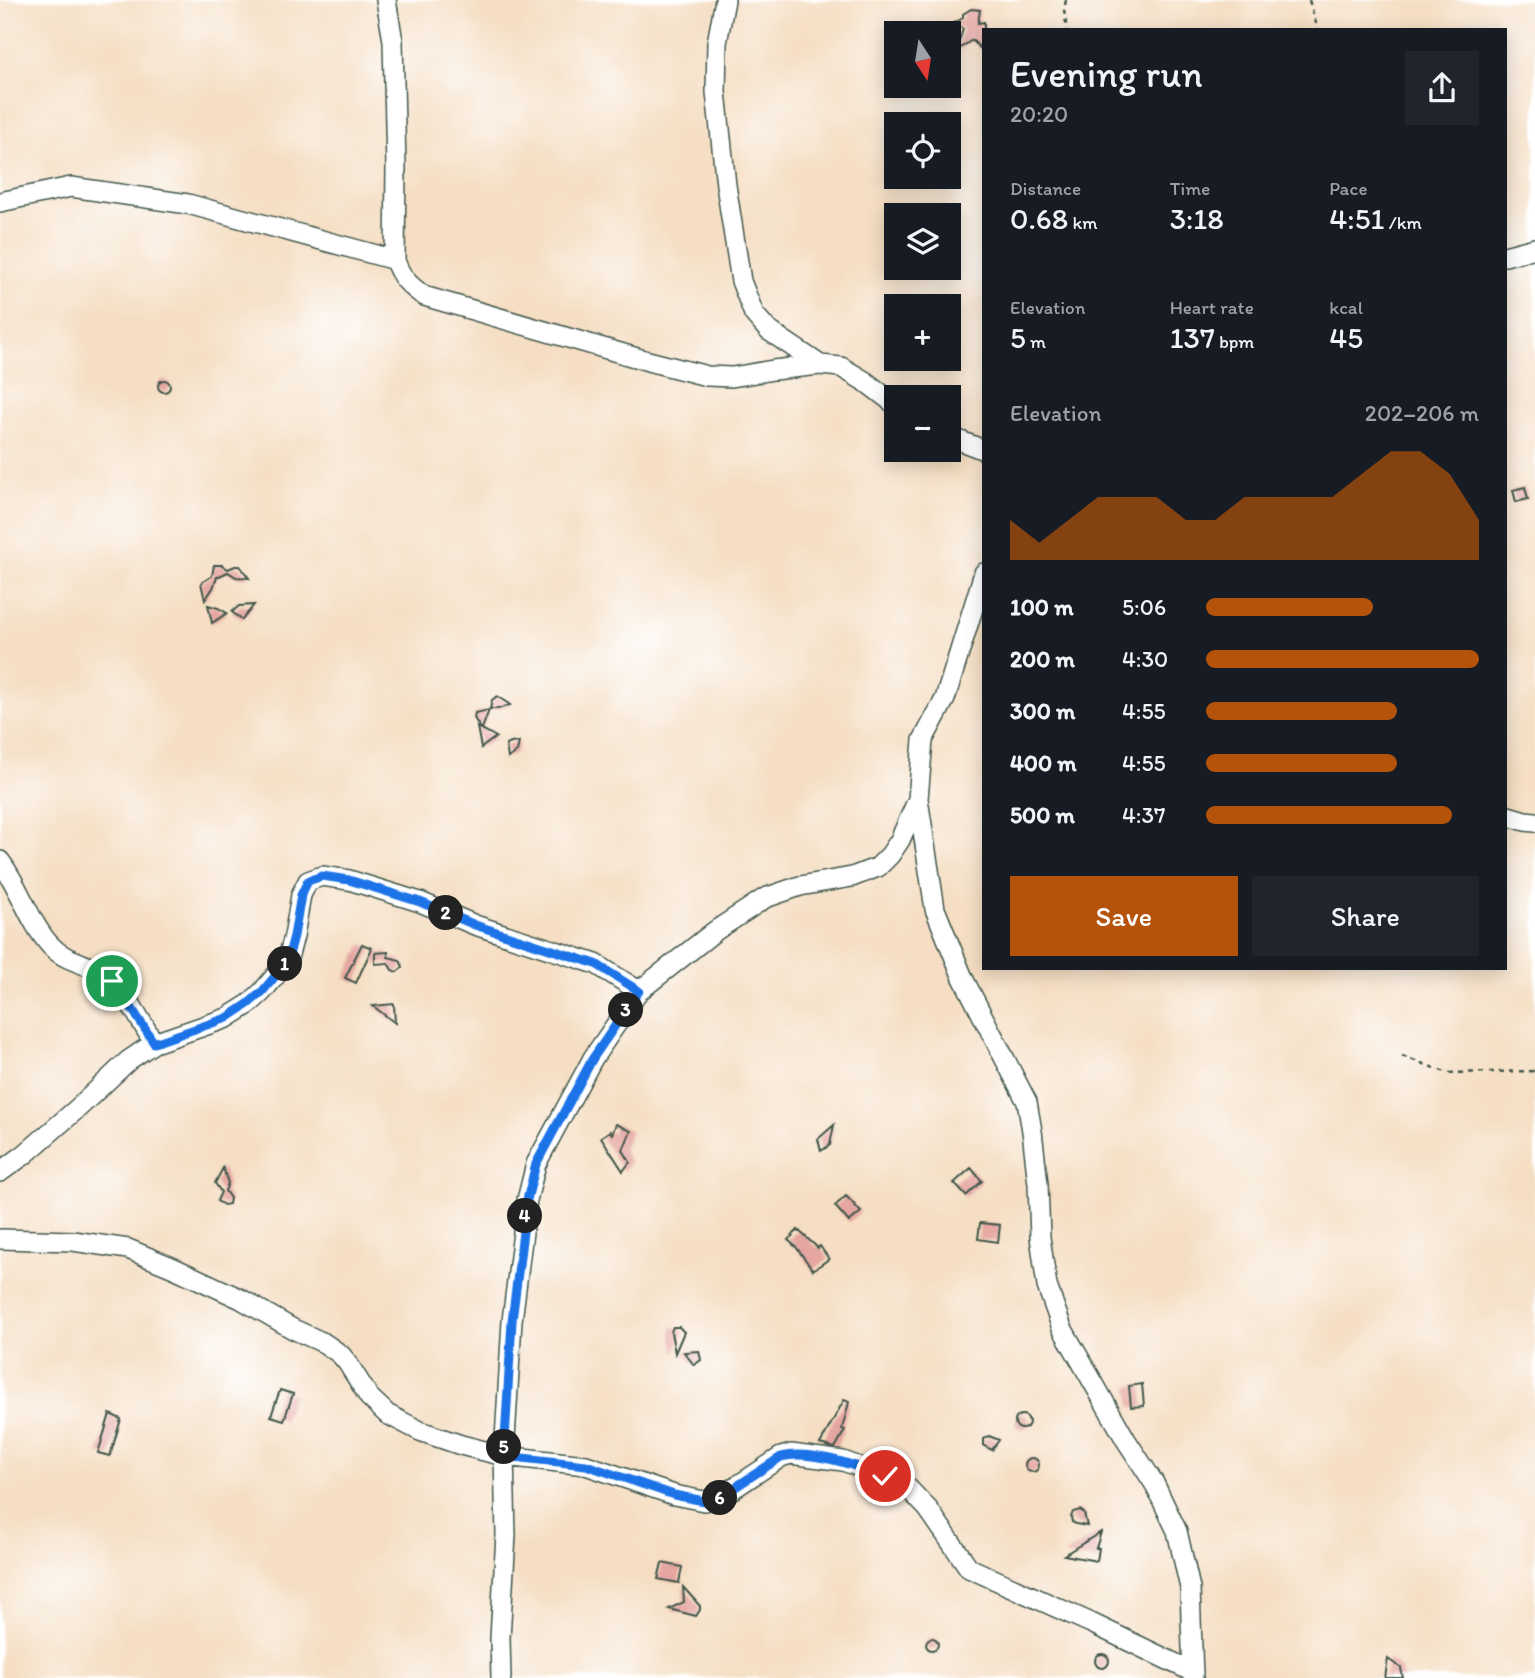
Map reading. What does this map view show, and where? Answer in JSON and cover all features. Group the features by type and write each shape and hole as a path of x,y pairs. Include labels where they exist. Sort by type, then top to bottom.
{"street":[{"path":"386,0 393,41 395,260 398,271 409,285 424,296 707,376 732,377 820,365 841,367 884,396"},
{"path":"725,0 717,43 716,92 726,185 741,281 754,314 768,330 820,365"},
{"path":"0,202 71,187 188,204 395,260"},
{"path":"1507,255 1535,248"},
{"path":"961,441 982,449"},
{"path":"0,1239 73,1241 128,1249 174,1268 242,1299 293,1329 324,1343 340,1354 369,1397 387,1414 420,1431 461,1445 504,1456 586,1465 674,1495 704,1501 719,1498 781,1457 791,1454 843,1461 885,1476 907,1488 928,1509 969,1568 1091,1623 1193,1675 1190,1588 1177,1531 1154,1483 1126,1440 1062,1328 1047,1286 1027,1102 963,978 935,909 918,799 923,740 945,699 982,579"},
{"path":"501,1678 500,1638 506,1535 504,1456 512,1321 527,1200 536,1164 593,1058 639,991 715,931 765,898 800,886 852,877 878,867 900,840 918,799"},
{"path":"1507,816 1535,822"},
{"path":"0,861 21,893 40,932 51,946 71,960 106,975 122,993 154,1043"},
{"path":"0,1172 24,1155 129,1060 154,1043 227,1018 262,992 287,962 301,895 308,881 322,876 349,880 420,902 475,925 596,964 639,991"}],"path":[{"path":"1066,0 1064,10 1067,28"},
{"path":"1309,0 1317,28"},
{"path":"1402,1055 1448,1073 1535,1071"}],"building":[{"path":"971,9 980,10 978,23 984,22 982,50 972,40 961,48 963,29 961,21 958,21 963,18 963,14"},
{"path":"164,380 170,386 164,392 158,386"},
{"path":"1525,487 1528,499 1516,502 1513,490"},
{"path":"214,565 222,565 228,569 240,566 249,578 236,577 228,572 217,577 205,600 201,583 212,576"},
{"path":"208,605 218,608 227,613 212,623"},
{"path":"254,605 242,620 232,612 239,606"},
{"path":"497,696 510,705 490,709 492,700"},
{"path":"489,710 482,729 496,737 481,748 477,727 481,729 474,718 475,713"},
{"path":"519,742 517,752 508,758 506,745"},
{"path":"362,944 372,948 356,983 345,978"},
{"path":"388,952 388,957 400,960 403,967 397,972 392,970 388,963 375,964 375,953"},
{"path":"394,1004 395,1023 373,1006"},
{"path":"616,1124 631,1131 623,1150 630,1162 623,1171 601,1137 610,1131 612,1134"},
{"path":"834,1125 830,1145 821,1151 818,1139"},
{"path":"223,1168 228,1183 225,1191 230,1198 229,1204 224,1205 217,1201 221,1192 215,1183"},
{"path":"971,1168 982,1181 966,1196 954,1183"},
{"path":"846,1196 861,1212 849,1222 835,1206"},
{"path":"980,1223 1000,1225 998,1242 978,1239"},
{"path":"798,1230 818,1248 820,1246 829,1259 813,1270 788,1240"},
{"path":"673,1327 679,1327 684,1332 675,1353 671,1332"},
{"path":"699,1351 701,1360 694,1365 684,1352"},
{"path":"1142,1384 1144,1406 1131,1407 1129,1386"},
{"path":"280,1390 293,1394 284,1420 271,1416"},
{"path":"844,1400 849,1402 842,1429 845,1430 835,1448 820,1444"},
{"path":"110,1414 121,1419 110,1456 98,1453"},
{"path":"1019,1415 1025,1415 1029,1422 1025,1429 1019,1429 1015,1425 1015,1419"},
{"path":"989,1436 999,1440 992,1450 984,1446 984,1439"},
{"path":"1032,1458 1037,1460 1037,1470 1032,1472 1027,1470 1025,1465 1027,1460"},
{"path":"1080,1510 1084,1513 1087,1526 1072,1522 1073,1512"},
{"path":"1101,1532 1096,1548 1099,1548 1097,1561 1064,1555"},
{"path":"662,1563 682,1567 679,1583 658,1579"},
{"path":"683,1587 700,1606 696,1616 669,1609 684,1602"},
{"path":"927,1639 937,1639 937,1649 927,1649"},
{"path":"1102,1654 1107,1656 1107,1666 1102,1668 1097,1666 1095,1661 1097,1656"},
{"path":"1388,1659 1401,1668 1403,1678 1385,1678"}],"route":[{"path":"112,981 154,1043 227,1018 262,992 287,962 301,895 308,881 322,876 349,880 420,902 475,925 596,964 639,991 593,1058 536,1164 527,1200 512,1321 504,1456 586,1465 674,1495 704,1501 719,1498 781,1457 791,1454 843,1461 885,1476"}]}
